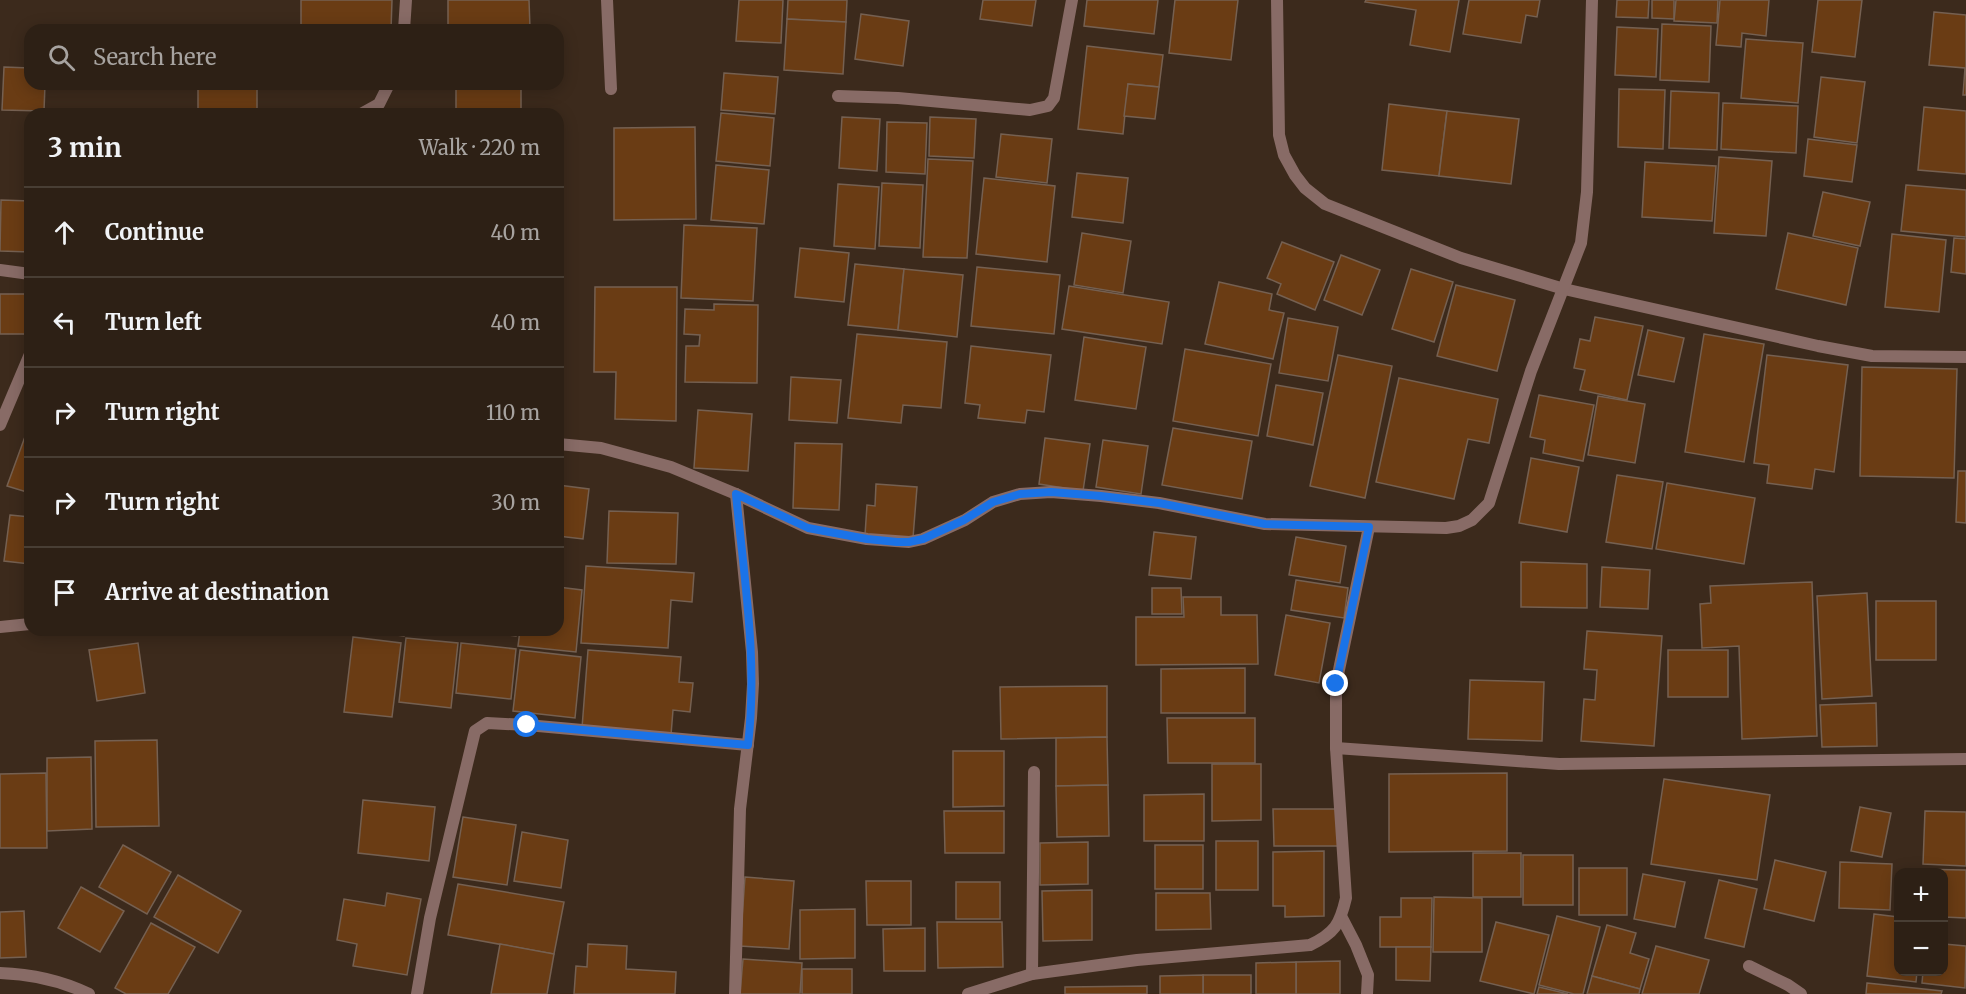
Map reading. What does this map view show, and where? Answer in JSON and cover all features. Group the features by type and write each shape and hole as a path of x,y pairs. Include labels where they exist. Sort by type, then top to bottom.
{"street":[{"path":"404,24 406,0"},
{"path":"607,0 611,89"},
{"path":"838,96 898,98 1030,110 1048,106 1054,98 1072,0"},
{"path":"1277,0 1279,135 1284,155 1294,175 1305,188 1325,204 1461,258 1564,289 1872,356 1966,357"},
{"path":"564,445 601,448 671,467 808,528 897,542 923,539 964,520 993,502 1020,494 1051,492 1159,503 1265,524 1446,528 1459,526 1472,520 1489,503 1531,371 1581,243 1587,192 1592,0"},
{"path":"372,108 379,104 386,90"},
{"path":"0,270 24,273"},
{"path":"0,425 24,368"},
{"path":"735,994 740,809 753,684 752,651 736,494"},
{"path":"968,994 1032,974 1137,960 1310,945 1324,939 1333,931 1342,918 1346,898 1336,748 1336,684 1369,527"},
{"path":"0,627 24,625"},
{"path":"417,994 430,918 475,731 487,723 527,725 748,745"},
{"path":"1336,748 1559,764 1966,759"},
{"path":"1032,974 1034,772"},
{"path":"1342,918 1368,975 1367,994"},
{"path":"1749,966 1802,994"},
{"path":"0,973 22,974 54,980 89,994"}],"building":[{"path":"301,0 392,0 391,24 301,24"},
{"path":"448,0 529,0 530,24 448,24"},
{"path":"739,0 783,0 781,43 736,41"},
{"path":"788,0 847,0 846,22 787,19"},
{"path":"983,0 1036,0 1032,26 980,19"},
{"path":"1087,0 1158,0 1154,34 1084,26"},
{"path":"1175,0 1238,0 1231,60 1169,53"},
{"path":"1366,0 1459,0 1450,52 1410,45 1416,10 1365,2"},
{"path":"1469,0 1540,0 1537,17 1526,15 1521,43 1463,34"},
{"path":"1617,0 1649,0 1648,18 1616,17"},
{"path":"1652,0 1674,0 1674,19 1652,18"},
{"path":"1676,0 1718,0 1717,23 1674,21"},
{"path":"1720,0 1769,0 1766,36 1742,33 1741,47 1716,45"},
{"path":"1818,0 1862,0 1855,57 1812,52"},
{"path":"1934,12 1966,15 1966,95 1963,95 1965,68 1929,65"},
{"path":"861,14 909,21 903,66 855,59"},
{"path":"787,19 846,22 843,74 784,70"},
{"path":"1662,24 1711,26 1709,82 1660,80"},
{"path":"1617,27 1658,29 1656,77 1615,75"},
{"path":"1746,39 1803,43 1798,103 1741,98"},
{"path":"1087,46 1163,55 1159,87 1128,84 1123,134 1078,129"},
{"path":"4,67 24,68 24,90 45,90 44,108 2,110"},
{"path":"724,73 778,77 775,114 721,110"},
{"path":"1821,77 1865,82 1857,143 1814,137"},
{"path":"1128,84 1159,87 1155,119 1124,116"},
{"path":"1619,89 1665,90 1663,149 1618,147"},
{"path":"198,90 257,90 257,108 198,108"},
{"path":"456,90 521,90 521,108 456,108"},
{"path":"1671,91 1719,93 1717,150 1669,148"},
{"path":"1723,103 1798,106 1796,153 1721,149"},
{"path":"1389,104 1447,111 1439,176 1382,170"},
{"path":"1924,107 1966,111 1966,174 1918,170"},
{"path":"1447,111 1519,119 1511,184 1439,176"},
{"path":"721,113 774,118 770,166 716,161"},
{"path":"842,117 880,119 877,171 839,168"},
{"path":"930,117 976,119 974,158 929,156"},
{"path":"887,122 927,123 925,174 886,172"},
{"path":"695,127 696,219 614,220 614,128"},
{"path":"1001,134 1052,139 1047,183 996,177"},
{"path":"1808,139 1857,145 1852,182 1804,176"},
{"path":"1719,157 1772,161 1766,236 1714,233"},
{"path":"928,159 973,161 967,258 923,257"},
{"path":"1645,162 1716,166 1712,221 1642,217"},
{"path":"716,165 769,170 764,224 711,220"},
{"path":"1077,173 1128,178 1123,223 1072,217"},
{"path":"984,178 1055,186 1047,262 976,254"},
{"path":"882,183 923,185 920,248 879,246"},
{"path":"838,184 879,187 875,249 834,246"},
{"path":"1906,185 1966,190 1966,237 1901,231"},
{"path":"1823,192 1870,202 1860,246 1813,236"},
{"path":"1,200 24,201 24,252 0,251"},
{"path":"684,225 757,228 753,301 681,298"},
{"path":"1082,233 1131,241 1123,293 1074,285"},
{"path":"1788,233 1858,248 1846,305 1776,289"},
{"path":"1892,234 1946,240 1939,312 1885,307"},
{"path":"1954,238 1966,239 1966,274 1951,272"},
{"path":"1282,242 1334,262 1315,310 1277,294 1281,284 1267,278"},
{"path":"800,248 849,253 844,302 795,297"},
{"path":"1341,255 1380,270 1362,315 1324,300"},
{"path":"855,264 904,269 898,330 848,325"},
{"path":"977,267 1060,275 1054,334 971,326"},
{"path":"904,269 963,275 957,337 898,330"},
{"path":"1411,269 1453,282 1434,342 1392,329"},
{"path":"1219,282 1272,294 1269,310 1284,313 1273,359 1205,344"},
{"path":"1456,285 1515,300 1497,371 1437,356"},
{"path":"1069,286 1169,302 1162,344 1062,329"},
{"path":"595,287 677,287 676,421 615,419 616,372 594,372"},
{"path":"0,294 24,294 24,334 0,334"},
{"path":"714,304 758,305 757,383 685,382 686,346 699,346 700,335 684,334 685,309 714,310"},
{"path":"1595,317 1643,326 1627,400 1580,390 1585,370 1574,368 1580,339 1590,341"},
{"path":"1288,318 1338,327 1328,381 1279,373"},
{"path":"1648,330 1684,338 1674,382 1638,375"},
{"path":"857,334 947,342 941,408 903,405 901,423 848,418"},
{"path":"1704,334 1764,344 1744,462 1685,452"},
{"path":"1084,337 1146,347 1136,409 1075,400"},
{"path":"971,346 1051,355 1044,412 1027,410 1025,423 978,418 980,405 965,403"},
{"path":"1185,349 1271,364 1258,436 1173,421"},
{"path":"1338,355 1392,366 1365,498 1310,486"},
{"path":"1767,355 1848,365 1834,472 1815,469 1812,489 1767,483 1769,465 1754,463"},
{"path":"1862,367 1957,369 1954,478 1860,476"},
{"path":"791,377 841,380 837,423 789,420"},
{"path":"1399,378 1498,399 1489,443 1468,439 1454,499 1376,482"},
{"path":"1276,385 1323,393 1313,445 1267,436"},
{"path":"1539,395 1594,405 1583,461 1543,453 1545,440 1530,437"},
{"path":"1598,396 1645,404 1635,463 1588,455"},
{"path":"698,410 752,414 748,471 694,468"},
{"path":"1173,428 1252,441 1242,499 1162,485"},
{"path":"1045,438 1090,444 1083,491 1039,484"},
{"path":"24,439 24,491 7,486"},
{"path":"1103,440 1148,446 1141,494 1096,487"},
{"path":"795,443 842,444 839,510 793,508"},
{"path":"1531,458 1579,467 1567,532 1519,523"},
{"path":"1958,471 1966,471 1966,523 1956,522"},
{"path":"1617,475 1663,482 1652,549 1606,542"},
{"path":"1667,483 1755,498 1744,564 1656,549"},
{"path":"876,484 917,487 913,538 865,535 867,505 875,506"},
{"path":"564,486 589,489 583,539 564,537"},
{"path":"609,511 678,513 676,564 607,563"},
{"path":"10,515 24,516 24,563 4,561"},
{"path":"1154,532 1196,537 1191,579 1149,575"},
{"path":"1296,537 1346,546 1340,583 1289,575"},
{"path":"1521,562 1587,564 1587,608 1521,607"},
{"path":"586,566 694,573 692,602 671,600 668,648 581,643"},
{"path":"1602,567 1650,570 1648,609 1600,607"},
{"path":"1296,580 1348,588 1344,618 1291,610"},
{"path":"1812,582 1817,736 1742,739 1739,646 1702,648 1700,604 1711,603 1710,586"},
{"path":"564,588 582,590 576,652 518,646 519,636 564,636"},
{"path":"1152,588 1181,588 1182,614 1152,614"},
{"path":"1867,593 1872,696 1822,699 1817,596"},
{"path":"1183,597 1221,597 1221,615 1257,615 1258,664 1136,665 1136,617 1184,617"},
{"path":"1876,601 1936,601 1936,660 1876,660"},
{"path":"1286,615 1330,623 1319,683 1275,675"},
{"path":"1587,631 1662,636 1654,746 1581,741 1584,699 1595,700 1597,670 1584,669"},
{"path":"353,637 401,643 392,717 344,712"},
{"path":"406,638 458,643 451,708 399,702"},
{"path":"138,643 145,693 97,701 89,650"},
{"path":"461,643 516,649 511,699 456,693"},
{"path":"520,650 581,657 575,718 513,711"},
{"path":"588,650 681,657 679,682 693,683 690,712 673,710 671,735 582,728"},
{"path":"1668,650 1728,650 1728,697 1668,697"},
{"path":"1245,668 1245,713 1161,713 1161,669"},
{"path":"1470,680 1544,682 1542,741 1468,739"},
{"path":"1107,686 1107,737 1001,739 1000,687"},
{"path":"1876,703 1877,746 1822,747 1820,705"},
{"path":"1167,718 1255,718 1255,763 1168,763"},
{"path":"1107,737 1108,785 1056,786 1056,738"},
{"path":"157,740 159,826 96,827 95,741"},
{"path":"953,751 1004,751 1004,806 953,807"},
{"path":"91,757 92,829 47,831 47,758"},
{"path":"1212,764 1261,764 1261,820 1212,821"},
{"path":"46,773 47,848 0,848 0,774"},
{"path":"1507,773 1507,851 1389,852 1389,774"},
{"path":"1664,779 1770,795 1757,880 1651,864"},
{"path":"1108,785 1109,836 1057,837 1056,786"},
{"path":"1204,794 1204,841 1144,841 1144,795"},
{"path":"363,800 435,807 429,861 358,853"},
{"path":"1860,807 1891,813 1882,857 1851,851"},
{"path":"1273,809 1338,809 1338,846 1274,846"},
{"path":"944,811 1004,811 1004,853 945,853"},
{"path":"1925,811 1966,812 1966,866 1923,864"},
{"path":"463,817 516,825 507,885 453,877"},
{"path":"522,832 568,840 561,888 514,881"},
{"path":"1216,841 1258,841 1258,890 1216,890"},
{"path":"1088,842 1088,884 1040,885 1040,843"},
{"path":"123,845 171,872 147,914 99,887"},
{"path":"1155,845 1203,845 1203,889 1155,889"},
{"path":"1324,851 1324,916 1285,917 1285,906 1273,906 1273,852"},
{"path":"1473,853 1521,853 1521,897 1473,897"},
{"path":"1523,855 1573,855 1573,905 1523,905"},
{"path":"1775,860 1826,872 1814,921 1764,909"},
{"path":"1840,862 1892,864 1890,910 1839,908"},
{"path":"1579,868 1627,868 1627,915 1579,915"},
{"path":"1948,870 1966,870 1966,918 1948,917"},
{"path":"1643,874 1685,882 1675,927 1634,919"},
{"path":"178,875 241,911 218,953 154,917"},
{"path":"745,877 794,881 789,949 740,946"},
{"path":"1719,880 1757,889 1744,947 1705,938"},
{"path":"866,881 911,881 911,925 867,925"},
{"path":"956,882 1000,882 1000,919 956,919"},
{"path":"458,884 564,902 554,954 448,935"},
{"path":"81,887 124,911 100,952 58,928"},
{"path":"1092,890 1092,940 1043,941 1042,891"},
{"path":"387,893 421,899 407,975 353,966 357,944 337,940 344,899 385,906"},
{"path":"1156,893 1210,893 1211,929 1156,930"},
{"path":"1434,897 1482,898 1482,952 1433,952"},
{"path":"1401,898 1432,898 1431,947 1380,947 1380,917 1401,917"},
{"path":"855,909 855,958 800,959 800,910"},
{"path":"24,911 26,957 0,958 0,912"},
{"path":"1874,914 1894,916 1894,976 1917,976 1916,982 1867,976"},
{"path":"1557,916 1600,927 1583,994 1574,994 1539,985"},
{"path":"937,922 1002,922 1003,967 938,968"},
{"path":"1496,922 1549,935 1534,994 1480,981"},
{"path":"151,923 195,947 168,994 126,994 115,988"},
{"path":"1607,925 1636,933 1630,953 1649,959 1640,989 1592,976"},
{"path":"925,928 925,971 884,971 883,929"},
{"path":"500,944 554,954 547,994 491,994"},
{"path":"588,944 627,946 626,969 676,972 675,994 574,994 576,966 587,967"},
{"path":"1948,944 1966,946 1965,988 1922,983 1923,976 1948,976"},
{"path":"1656,946 1709,960 1699,994 1642,994"},
{"path":"1396,947 1431,947 1430,981 1396,980"},
{"path":"743,959 802,963 800,994 740,994"},
{"path":"1340,961 1340,994 1296,994 1296,962"},
{"path":"1296,962 1296,994 1256,994 1256,963"},
{"path":"802,969 852,969 852,994 802,994"},
{"path":"1203,975 1251,975 1251,994 1203,994"},
{"path":"1203,975 1203,994 1160,994 1160,976"},
{"path":"1592,976 1640,989 1639,994 1587,994"},
{"path":"1867,983 1942,991 1941,994 1866,994"},
{"path":"1147,986 1147,994 1065,994 1065,987"},
{"path":"1539,987 1568,994 1537,994"}],"route":[{"path":"527,725 748,745 753,684 752,651 736,494 808,528 897,542 923,539 964,520 993,502 1020,494 1051,492 1159,503 1265,524 1369,527 1336,684"}]}
